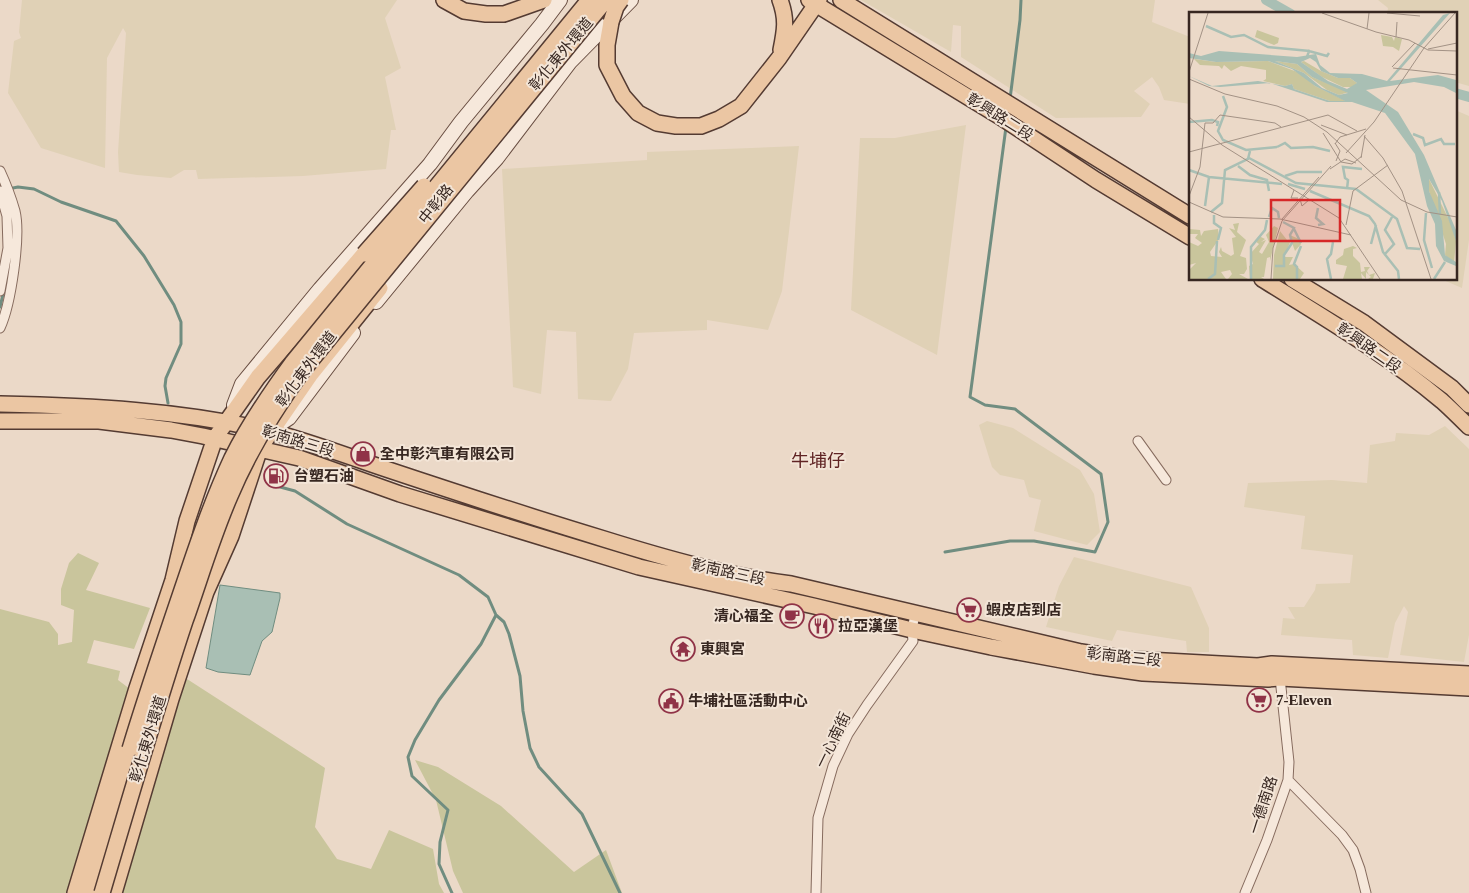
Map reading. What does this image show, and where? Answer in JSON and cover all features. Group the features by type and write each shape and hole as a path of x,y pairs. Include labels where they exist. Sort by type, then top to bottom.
{"main road":[{"path":"444,0 464,11 504,14 544,0"},
{"name":"彰化東外環道","path":"102,893 160,696 216,530 245,463 278,406 304,369 589,0"},
{"name":"彰化東外環道","path":"88,893 147,692 204,526 217,491 251,424 293,362 497,121 606,0"},
{"path":"621,0 616,7 609,33 607,65 623,96 638,112 657,123 676,126 700,126 719,120 741,106 778,58 815,1"},
{"path":"778,58 785,31 785,14 780,0"},
{"name":"彰興路二段","path":"841,0 1189,215"},
{"name":"彰興路二段","path":"815,1 999,116 1096,180 1189,236"},
{"path":"75,893 176,566 187,520 215,438 258,377 280,350 448,158 497,121"},
{"path":"114,893 148,772 174,690 212,577 231,536 260,448 311,374 467,180 497,121"},
{"name":"彰興路二段","path":"1264,280 1349,333 1442,401 1469,427"},
{"name":"彰興路二段","path":"1294,280 1364,323 1452,388 1469,405"},
{"name":"彰南路三段","path":"0,404 99,408 185,415 227,422 270,432 336,452 551,523 669,559 766,581 791,584 1081,652 1128,659 1469,674"},
{"name":"彰南路三段","path":"0,421 99,422 171,430 260,448 299,458 400,494 639,567 912,630 1094,666 1143,673 1469,688"}],"street":[{"name":"中彰路","path":"227,422 242,384 320,289 430,164 461,122 560,0"},
{"name":"中彰路","path":"270,432 289,418 370,310 467,192 498,158 570,62 631,0"},
{"path":"461,122 498,158"},
{"path":"430,164 467,192"},
{"path":"0,171 8,188 15,212 16,250 9,296 0,328"},
{"path":"0,191 7,216 8,248 0,291"},
{"path":"1138,441 1166,480"},
{"name":"一心南街","path":"816,893 818,818 833,766 848,734 913,641 912,630 915,614"},
{"name":"一德南路","path":"1245,893 1267,840 1288,780 1289,762 1280,678 1272,664"},
{"path":"1288,780 1342,835 1353,850 1366,893"}],"shaded area":[{"path":"22,0 397,0 385,18 401,68 385,77 396,130 391,130 386,169 303,176 198,179 196,170 184,170 171,178 119,172 118,152 126,33 123,28 107,58 105,168 41,148 8,93 14,41 21,38 19,32"},
{"path":"861,0 1155,0 1152,22 1189,37 1189,104 1164,100 1159,87 1152,77 1134,91 1150,104 1141,117 1056,118 961,57 961,26 953,25 951,52"},
{"path":"1378,0 1469,0 1469,86 1456,82 1456,12 1387,12 1388,8"},
{"path":"1456,110 1469,116 1469,240 1462,288 1443,280 1456,280"},
{"path":"966,125 937,355 851,310 860,138 895,138"},
{"path":"799,146 782,291 768,330 707,320 707,330 634,333 628,369 611,401 578,399 576,332 547,330 541,394 513,387 502,169 647,160 647,152"},
{"path":"987,421 1013,428 1080,470 1094,494 1100,532 1087,545 1034,531 1041,500 1029,497 1024,480 1000,475 992,467 979,425"},
{"path":"1445,426 1469,449 1469,635 1464,662 1400,655 1408,612 1404,606 1395,623 1388,658 1353,655 1352,640 1281,635 1283,618 1295,619 1288,607 1304,607 1315,590 1316,584 1350,583 1353,555 1301,549 1305,516 1244,507 1248,483 1332,480 1367,483 1370,445 1395,441 1396,433 1429,435"},
{"path":"78,553 99,563 86,590 150,608 134,649 94,640 87,663 120,671 118,680 130,689 72,893 0,893 0,609 49,622 58,634 58,645 72,642 74,610 61,605 61,589 69,563"},
{"path":"1074,557 1191,587 1209,628 1209,652 1187,652 1186,641 1117,630 1112,641 1046,627 1059,586"},
{"path":"220,585 280,593 272,632 262,641 250,675 218,672 206,668"},
{"path":"187,679 325,768 315,827 337,859 371,869 389,830 433,849 439,884 444,893 116,893 157,750"},
{"path":"415,760 438,767 501,806 574,872 606,850 622,893 463,893 453,871 436,800"}],"waterway":[{"path":"1010,99 1021,0"},
{"path":"1266,0 1287,12"},
{"path":"1456,93 1469,97"},
{"path":"945,552 1010,541 1034,541 1095,552 1108,522 1101,474 1015,409 985,405 970,397 1006,127"},
{"path":"8,189 18,187 34,189 61,202 116,221 144,256 174,305 181,322 181,344 166,378 165,386 168,403"},
{"path":"5,284 9,268"},
{"path":"0,307 4,290"},
{"path":"269,484 295,491 347,524 459,575 488,597 496,615 481,644 439,700 415,740 408,757 412,776 448,810 440,842 439,864 452,893"},
{"path":"496,615 504,622 509,634 520,676 523,711 530,748 539,767 582,814 620,893"}],"place":[{"name":"全中彰汽車有限公司","path":"363,454"},
{"name":"台塑石油","path":"276,476"},
{"name":"蝦皮店到店","path":"969,610"},
{"name":"清心福全","path":"792,616"},
{"name":"拉亞漢堡","path":"821,626"},
{"name":"東興宮","path":"683,649"},
{"name":"7-Eleven","path":"1259,700"},
{"name":"牛埔社區活動中心","path":"671,701"}],"district":[{"name":"牛埔仔","path":"818,461"}]}
